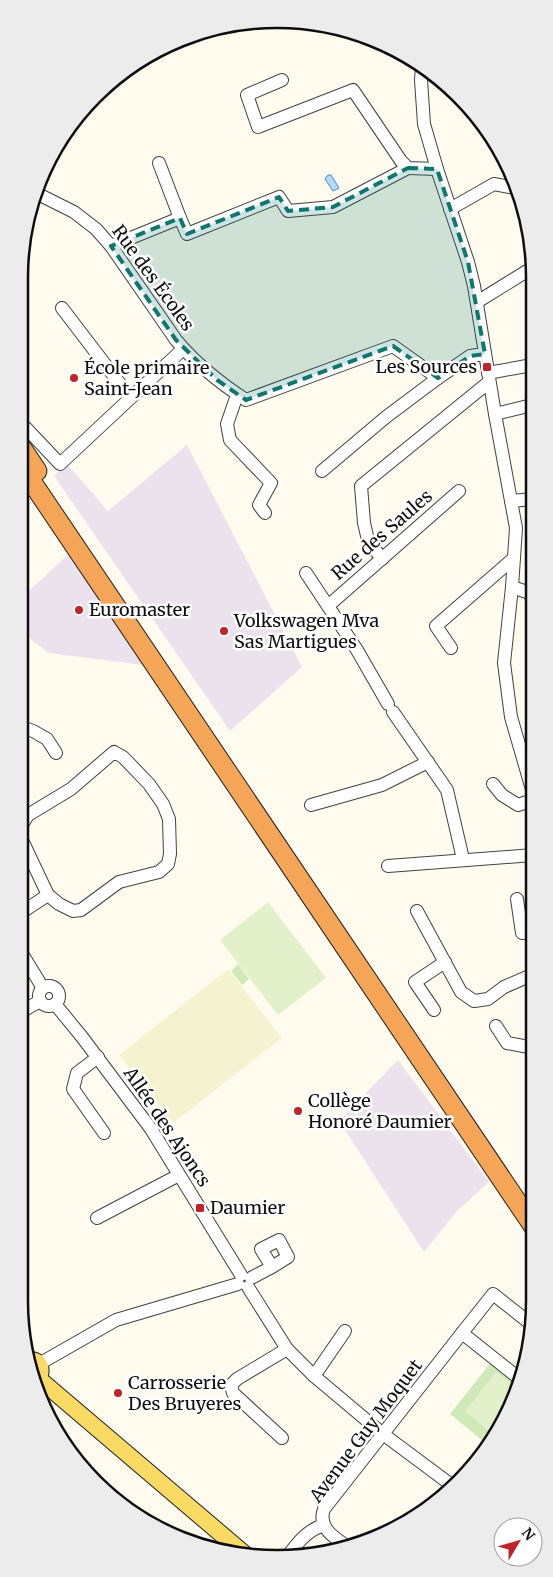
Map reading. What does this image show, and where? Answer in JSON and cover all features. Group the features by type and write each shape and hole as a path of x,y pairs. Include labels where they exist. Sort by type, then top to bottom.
{"highway":[{"path":"28,446 129,610 526,1193"},
{"path":"28,476 526,1215"}],"main road":[{"path":"39,1373 236,1546"}],"street":[{"path":"426,78 424,124 468,262 477,302 488,377 516,528 504,663 511,717 526,769"},
{"path":"282,80 247,95 258,126 353,90 401,161 408,168"},
{"path":"159,163 187,234 279,196 288,211 333,207 408,168 437,169"},
{"path":"450,209 494,184 509,187"},
{"name":"Rue des Écoles","path":"28,440 60,464 183,349 111,246 96,229 80,216 41,196"},
{"path":"111,246 180,218"},
{"path":"477,302 526,272"},
{"path":"62,308 130,397"},
{"path":"183,349 216,380 246,400 393,346 438,378"},
{"path":"322,471 386,417 438,378 470,356 485,354"},
{"path":"382,559 368,540 364,523 361,486 488,377 526,367"},
{"path":"237,395 227,424 230,440 271,483 259,505 265,514"},
{"path":"495,414 526,406"},
{"name":"Rue des Saules","path":"328,606 459,490"},
{"path":"511,501 526,500"},
{"path":"451,648 436,626 514,558"},
{"path":"306,573 356,650 390,708 447,790 463,860"},
{"path":"512,587 526,592"},
{"path":"28,729 47,739 56,753"},
{"path":"28,815 71,790 114,752 123,757 150,784 163,804 169,820 170,854 168,864 159,872 119,882 81,910 73,911 59,904 48,895 28,853"},
{"path":"311,805 382,785 428,762"},
{"path":"493,784 502,795 518,806 526,803"},
{"path":"388,866 526,856"},
{"path":"28,908 48,895"},
{"path":"517,899 522,934 526,934"},
{"path":"417,911 462,992 474,1001 488,999 504,987 526,977"},
{"path":"434,1010 415,982 445,962"},
{"path":"28,964 42,988"},
{"path":"51,986 57,990 59,996 55,1004 48,1006 40,1001 38,995 42,988 51,986"},
{"path":"28,1008 40,1001"},
{"name":"Allée des Ajoncs","path":"55,1004 98,1057 151,1129 287,1349 314,1376 383,1434 447,1482"},
{"path":"496,1026 507,1044 526,1047"},
{"path":"98,1057 76,1073 73,1089 104,1133"},
{"path":"97,1218 179,1175"},
{"path":"38,1370 116,1320 244,1281 272,1267"},
{"name":"Avenue Guy Moquet","path":"340,1541 324,1525 322,1516 324,1509 493,1294 525,1319"},
{"path":"314,1376 345,1331"},
{"path":"462,1333 514,1374"},
{"path":"282,1438 233,1393 231,1385 237,1379 287,1349"},
{"path":"293,1549 308,1532 324,1525"}],"highlighted area":[{"path":"408,168 437,169 468,262 485,354 470,356 438,378 393,346 246,400 217,380 176,340 111,246 180,218 187,234 279,197 288,211 333,207"}],"shaded area":[{"path":"187,445 302,667 230,731 54,476 67,464 108,511"},
{"path":"71,552 143,665 49,653 28,637 28,592"},
{"path":"228,969 282,1038 173,1123 119,1055"},
{"path":"398,1060 489,1182 457,1211 424,1252 339,1121"}],"green space":[{"path":"268,902 326,978 278,1015 220,940"},
{"path":"238,964 249,979 242,985 231,971"},
{"path":"492,1361 513,1377 500,1411 483,1441 450,1414"},
{"path":"496,1372 511,1384 500,1411 489,1431 465,1411"}],"water":[{"path":"328,175 331,175 339,188 333,191 325,179"}],"place":[{"name":"Les Sources","path":"487,367"},
{"name":"École primaire Saint-Jean","path":"74,378"},
{"name":"Euromaster","path":"79,610"},
{"name":"Volkswagen Mva Sas Martigues","path":"224,631"},
{"name":"Collège Honoré Daumier","path":"298,1111"},
{"name":"Daumier","path":"200,1208"},
{"name":"Carrosserie Des Bruyeres","path":"118,1393"}]}
